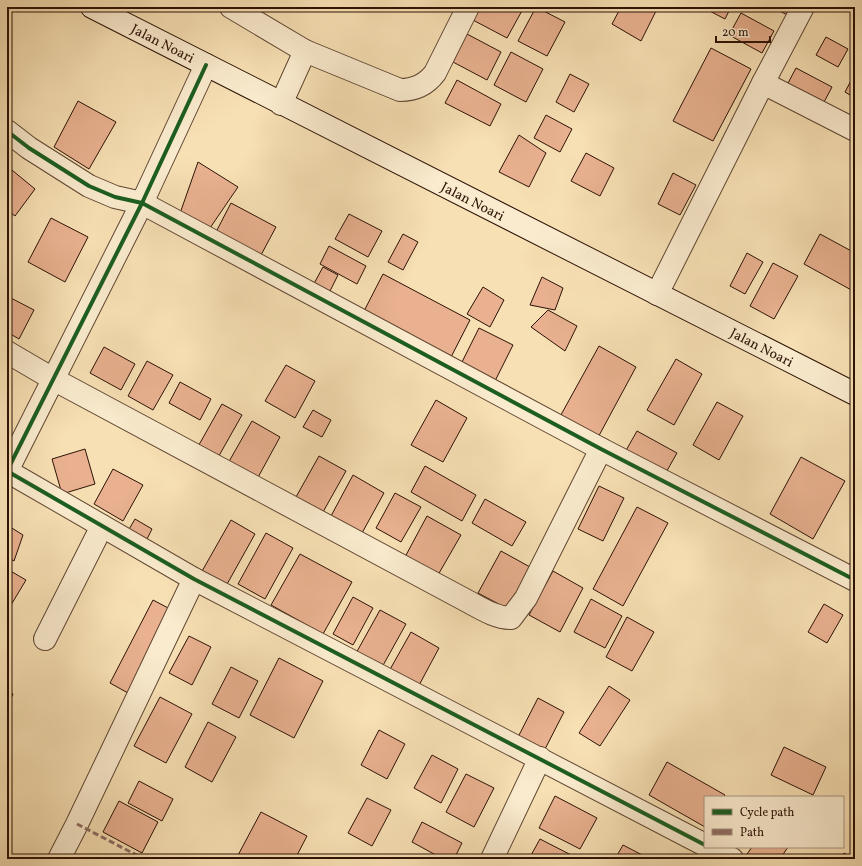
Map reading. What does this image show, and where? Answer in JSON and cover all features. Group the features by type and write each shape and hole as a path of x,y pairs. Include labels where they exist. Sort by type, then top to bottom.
{"street":[{"name":"Jalan Noari","path":"92,7 855,394"},
{"path":"231,7 305,51 400,90 409,90 419,87 429,81 435,73 468,7"},
{"path":"657,294 803,7"},
{"path":"281,104 305,51"},
{"path":"206,65 142,203 7,471 194,579 540,758 704,847"},
{"path":"763,83 855,130"},
{"path":"7,131 29,148 89,186 115,198 142,203 601,449 855,580"},
{"path":"7,352 53,379 462,599 490,613 505,618 510,618 526,598 601,449"},
{"path":"45,640 102,526"},
{"path":"59,859 78,824 194,579"},
{"path":"492,859 540,758"}],"building":[{"path":"477,7 524,7 507,38 471,19"},
{"path":"536,7 565,22 547,56 518,41"},
{"path":"621,7 655,7 657,9 641,41 612,24"},
{"path":"702,7 731,7 725,19"},
{"path":"773,7 791,7 787,15"},
{"path":"741,13 774,31 762,53 729,35"},
{"path":"467,34 501,52 487,80 453,62"},
{"path":"826,37 848,49 838,67 816,55"},
{"path":"711,48 751,69 713,141 673,121"},
{"path":"511,52 543,69 526,102 494,85"},
{"path":"796,68 832,87 823,104 787,85"},
{"path":"855,73 855,98 845,92"},
{"path":"570,74 589,84 574,112 556,102"},
{"path":"457,80 501,104 490,126 445,103"},
{"path":"78,101 116,122 89,169 54,147"},
{"path":"546,115 572,129 560,152 534,138"},
{"path":"519,135 546,153 529,187 499,172"},
{"path":"586,153 614,168 600,196 571,181"},
{"path":"198,162 238,187 210,228 178,219"},
{"path":"7,166 35,189 15,216 7,210"},
{"path":"673,173 696,185 680,215 658,204"},
{"path":"231,203 276,227 261,255 216,232"},
{"path":"349,214 382,231 368,257 335,239"},
{"path":"51,218 88,237 65,282 28,262"},
{"path":"403,234 418,242 403,270 388,262"},
{"path":"820,234 855,253 855,292 804,264"},
{"path":"329,246 366,266 357,284 320,264"},
{"path":"747,253 763,262 745,294 730,286"},
{"path":"773,263 798,276 774,319 750,306"},
{"path":"323,267 338,275 327,297 311,289"},
{"path":"383,274 470,320 449,361 362,315"},
{"path":"542,277 563,288 555,310 530,305"},
{"path":"483,287 504,300 490,327 467,314"},
{"path":"7,296 34,310 19,339 7,332"},
{"path":"548,310 577,326 565,351 531,327"},
{"path":"479,328 513,345 493,385 459,368"},
{"path":"599,346 636,367 595,443 557,422"},
{"path":"104,347 135,364 121,390 90,373"},
{"path":"676,359 702,374 674,425 647,410"},
{"path":"147,361 173,375 153,410 128,396"},
{"path":"286,365 315,381 295,418 265,401"},
{"path":"180,382 211,399 200,420 169,403"},
{"path":"436,400 467,418 443,462 411,445"},
{"path":"717,402 743,416 719,460 693,445"},
{"path":"222,404 242,415 216,461 196,450"},
{"path":"313,410 331,420 322,437 303,427"},
{"path":"252,421 280,437 256,481 227,465"},
{"path":"637,431 677,453 664,476 624,454"},
{"path":"85,449 95,484 62,494 52,459"},
{"path":"319,456 346,471 323,512 296,497"},
{"path":"801,457 845,481 813,539 770,514"},
{"path":"425,466 476,495 462,521 411,492"},
{"path":"113,469 143,485 123,521 94,504"},
{"path":"353,475 384,493 362,533 331,516"},
{"path":"599,486 624,498 603,541 578,529"},
{"path":"395,493 421,507 401,542 376,528"},
{"path":"485,499 526,522 512,546 472,523"},
{"path":"637,507 668,523 623,606 593,589"},
{"path":"427,516 461,535 438,575 405,557"},
{"path":"135,519 152,529 146,541 128,531"},
{"path":"231,520 255,534 226,586 201,573"},
{"path":"7,525 23,535 14,561 7,557"},
{"path":"266,533 293,548 265,599 238,584"},
{"path":"501,551 530,567 508,609 478,593"},
{"path":"300,554 352,582 323,634 271,605"},
{"path":"7,569 26,580 8,610 7,609"},
{"path":"553,571 583,588 560,632 529,615"},
{"path":"353,597 373,608 353,645 333,634"},
{"path":"591,599 622,616 605,648 574,632"},
{"path":"153,600 172,610 128,693 110,683"},
{"path":"824,604 843,615 827,643 808,632"},
{"path":"380,610 406,624 381,669 355,655"},
{"path":"627,617 654,632 632,671 606,657"},
{"path":"411,632 439,648 417,689 388,673"},
{"path":"189,636 211,647 192,685 169,673"},
{"path":"279,658 323,681 294,738 250,715"},
{"path":"231,667 258,681 239,718 212,704"},
{"path":"609,686 630,700 600,746 579,733"},
{"path":"7,691 13,694 7,707"},
{"path":"160,697 192,714 166,763 134,746"},
{"path":"538,698 564,712 543,753 517,739"},
{"path":"208,722 236,737 212,782 185,767"},
{"path":"379,730 405,744 387,779 361,765"},
{"path":"784,747 826,767 813,795 771,775"},
{"path":"432,755 458,769 441,803 414,788"},
{"path":"667,762 725,795 704,796 704,826 649,795"},
{"path":"466,774 494,788 474,827 446,812"},
{"path":"139,781 173,799 162,821 128,803"},
{"path":"555,796 597,818 580,849 539,828"},
{"path":"367,798 391,810 372,846 348,833"},
{"path":"119,801 158,822 142,853 103,832"},
{"path":"261,812 307,836 295,859 236,859"},
{"path":"422,822 462,843 454,859 443,859 412,842"},
{"path":"540,839 577,859 535,859 530,857"},
{"path":"623,845 650,859 615,859"},
{"path":"751,848 787,848 780,859 748,859 745,857"},
{"path":"844,853 854,859 840,859"}],"marked path":[{"path":"77,824 144,859"}],"cycle path":[{"path":"206,65 142,203 7,471 194,579 704,844"},
{"path":"7,131 29,148 89,186 115,197 142,203 601,449 855,580"}]}
